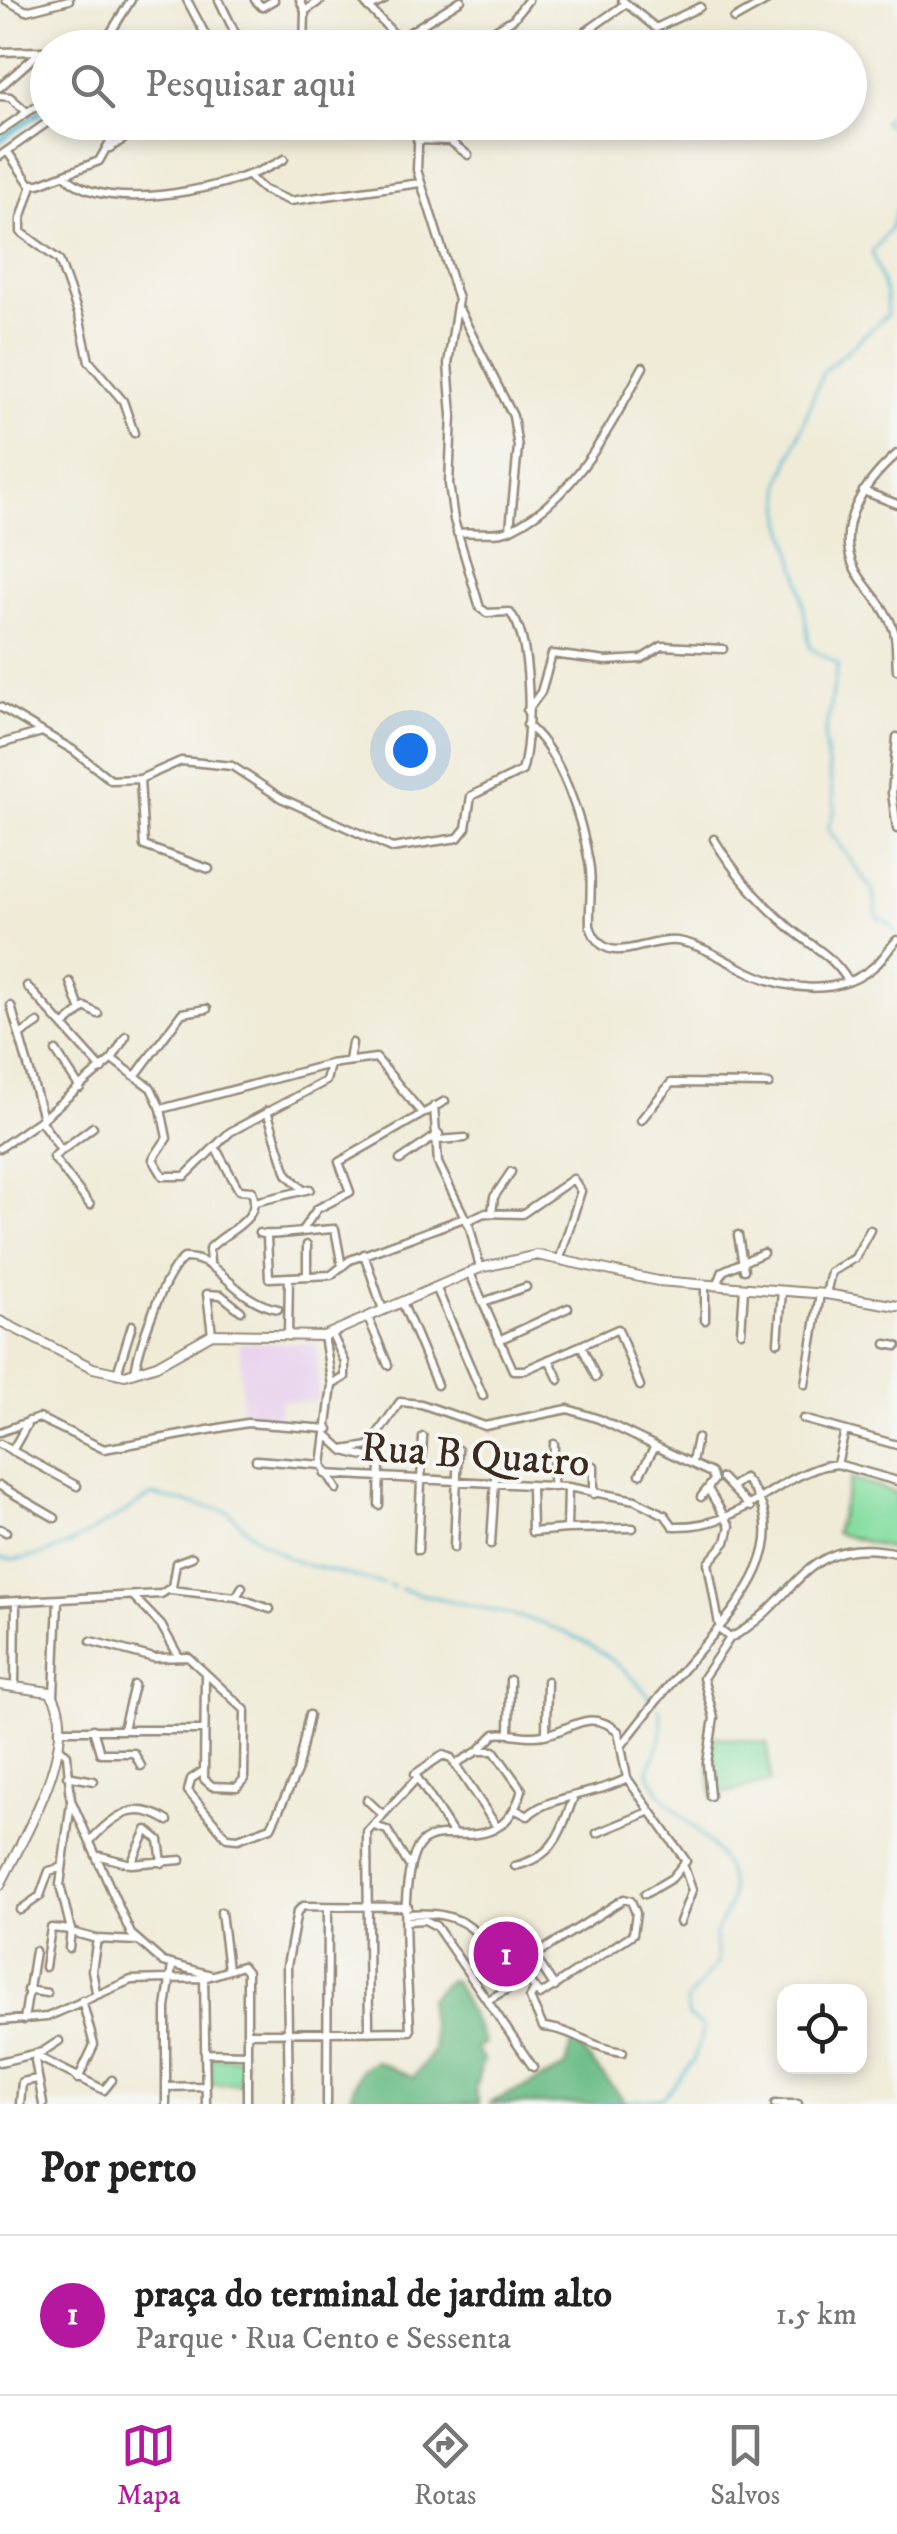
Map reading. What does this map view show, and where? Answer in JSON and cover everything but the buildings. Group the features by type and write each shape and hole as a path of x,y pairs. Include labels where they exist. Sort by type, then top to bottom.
{"main road":[{"path":"0,1321 93,1368 117,1374 135,1373 210,1335 328,1335 475,1270 518,1258 550,1256 647,1280 823,1294 897,1306"},
{"path":"0,1685 45,1689 54,1696 58,1730 49,1784 0,1885"}],"street":[{"path":"6,0 26,11 69,0"},
{"path":"112,30 131,0"},
{"path":"187,0 202,30"},
{"path":"219,0 234,30"},
{"path":"255,0 262,7 274,0"},
{"path":"300,0 305,11 304,30"},
{"path":"305,11 321,0"},
{"path":"362,0 390,30"},
{"path":"368,8 384,0"},
{"path":"414,30 462,0"},
{"path":"495,30 513,19 528,0"},
{"path":"734,19 768,0"},
{"path":"587,30 624,2 656,28 700,7"},
{"path":"0,52 30,50"},
{"path":"0,86 30,63"},
{"path":"0,96 10,97 28,112 0,131"},
{"path":"30,135 4,153 32,185"},
{"path":"32,185 99,161 114,140"},
{"path":"109,149 122,140"},
{"path":"468,155 450,141 417,140 420,183 459,310 513,416 518,447 510,530"},
{"path":"66,176 87,191 130,198 248,176 284,159"},
{"path":"248,176 271,194 290,201 420,183"},
{"path":"32,185 20,219 22,232 59,260 79,316 88,361 117,392 134,433"},
{"path":"0,707 111,780 140,779 181,761 243,770 280,798 379,844 412,848 462,836 474,792 522,771 527,668 516,621 508,612 487,613 480,608 457,533 448,484 452,415 448,364 459,310"},
{"path":"457,533 510,530 556,494 583,466 642,366"},
{"path":"897,454 852,508 852,561 891,623 897,670"},
{"path":"863,491 897,504"},
{"path":"526,712 541,692 552,654 606,661 641,659 662,646 723,649"},
{"path":"526,724 553,762 582,833 591,873 590,926 603,944 624,952 678,941 762,979 798,989 847,979 876,965 897,940"},
{"path":"0,744 43,732"},
{"path":"897,737 892,793 897,829"},
{"path":"140,779 144,846 209,869"},
{"path":"714,838 751,890 793,931 830,955 847,979"},
{"path":"70,982 81,1010"},
{"path":"27,986 102,1069"},
{"path":"11,1006 41,1119 61,1150"},
{"path":"64,1026 87,1007 98,1014"},
{"path":"136,1076 182,1013 207,1009"},
{"path":"20,1035 38,1023"},
{"path":"0,1148 102,1069 126,1036"},
{"path":"350,1061 352,1043"},
{"path":"56,1050 80,1088"},
{"path":"161,1108 376,1058 421,1112"},
{"path":"112,1060 150,1088 161,1108 168,1138 152,1156 162,1176 188,1175 230,1132 313,1091 329,1078 331,1068"},
{"path":"641,1120 671,1083 770,1084"},
{"path":"302,1228 318,1209 350,1192 339,1162 444,1102"},
{"path":"434,1106 440,1169 466,1220 483,1302 510,1367 518,1372 618,1329 640,1386"},
{"path":"255,1202 306,1190 287,1174 267,1112"},
{"path":"90,1205 53,1158 92,1126"},
{"path":"400,1160 439,1137 465,1138"},
{"path":"210,1262 209,1248 252,1215 255,1202 253,1192 239,1190 216,1147"},
{"path":"492,1213 494,1198 510,1172"},
{"path":"342,1268 338,1232 302,1228 263,1235 270,1279 331,1275 342,1268 364,1254 466,1220 492,1213 522,1214 568,1179 581,1186 560,1258"},
{"path":"805,1384 831,1272 855,1258 870,1230"},
{"path":"738,1236 743,1266"},
{"path":"308,1246 308,1276"},
{"path":"717,1286 722,1271 743,1266 763,1253"},
{"path":"364,1254 383,1310"},
{"path":"135,1373 154,1311 175,1266 189,1258 210,1262 250,1302 278,1309"},
{"path":"288,1336 289,1278"},
{"path":"704,1320 706,1285"},
{"path":"483,1302 526,1286"},
{"path":"436,1287 483,1396"},
{"path":"741,1332 744,1289"},
{"path":"778,1342 782,1291"},
{"path":"210,1335 208,1294 222,1295 241,1311"},
{"path":"402,1302 437,1385"},
{"path":"499,1340 568,1308"},
{"path":"368,1316 388,1365"},
{"path":"117,1374 132,1325"},
{"path":"328,1335 347,1368 345,1377 332,1384"},
{"path":"328,1335 332,1384 322,1465 337,1489"},
{"path":"886,1344 897,1346"},
{"path":"580,1345 596,1377"},
{"path":"548,1360 559,1380"},
{"path":"343,1450 373,1442 388,1412 400,1402 420,1404 485,1426 568,1410 599,1419 654,1448 692,1462 713,1476 700,1497"},
{"path":"12,1451 30,1418"},
{"path":"0,1432 30,1418 54,1424 104,1449 235,1424 328,1433 350,1456 380,1460 379,1504"},
{"path":"803,1419 897,1445"},
{"path":"844,1432 837,1464 896,1478"},
{"path":"418,1550 423,1438"},
{"path":"692,1462 697,1438"},
{"path":"0,1444 77,1486"},
{"path":"553,1487 554,1444"},
{"path":"640,1474 654,1448"},
{"path":"454,1548 458,1450"},
{"path":"256,1460 322,1465"},
{"path":"491,1544 496,1464"},
{"name":"Rua B Quatro","path":"326,1474 568,1487 620,1497 665,1515 673,1526 705,1526 750,1507 804,1474 837,1464"},
{"path":"594,1466 594,1494"},
{"path":"722,1478 750,1507"},
{"path":"622,1746 720,1630 766,1549 768,1524 762,1500 744,1478 733,1486"},
{"path":"0,1486 54,1518"},
{"path":"531,1486 532,1532 633,1528"},
{"path":"566,1529 568,1487"},
{"path":"708,1489 727,1519 726,1542 708,1563 720,1630 730,1638"},
{"path":"710,1796 707,1763 714,1718 702,1678 730,1638 829,1554 859,1548 897,1554"},
{"path":"170,1590 176,1563 192,1557"},
{"path":"236,1596 242,1586"},
{"path":"0,1602 133,1596 170,1590 236,1596 270,1609"},
{"path":"133,1596 161,1625 178,1655"},
{"path":"54,1696 58,1601"},
{"path":"14,1686 16,1602"},
{"path":"92,1641 154,1658 188,1657 245,1710 242,1782 234,1788 208,1785 203,1770 204,1674"},
{"path":"509,1733 510,1680"},
{"path":"546,1734 547,1681"},
{"path":"122,1729 134,1685"},
{"path":"203,1770 188,1784 190,1796 216,1821 224,1835 238,1839 264,1830 276,1821 298,1772 309,1716"},
{"path":"453,1761 478,1751 491,1736 546,1734 576,1720 598,1720 618,1731 626,1778 684,1857 692,1890 680,1922"},
{"path":"93,1729 100,1753 134,1753 140,1766"},
{"path":"58,1730 203,1730"},
{"path":"57,1745 66,1755 71,1800 137,1942"},
{"path":"247,2033 410,2031 411,1869 426,1838 454,1834 478,1837 497,1827 514,1809 522,1792 498,1753 478,1751"},
{"path":"369,2032 366,1838 372,1826 416,1776 441,1756 453,1761 497,1827"},
{"path":"67,1776 94,1781"},
{"path":"416,1776 454,1834"},
{"path":"514,1809 527,1816 538,1806 573,1799 626,1778"},
{"path":"515,1866 543,1853 560,1837 573,1799"},
{"path":"68,1948 71,1931 60,1900 60,1868 71,1800"},
{"path":"367,1800 382,1814"},
{"path":"91,1840 110,1820 134,1809 148,1810 168,1821"},
{"path":"597,1833 649,1812"},
{"path":"372,1826 386,1830 411,1869"},
{"path":"131,1864 147,1830 161,1844 162,1863"},
{"path":"99,1856 131,1864 181,1860"},
{"path":"645,1894 684,1867"},
{"path":"20,1910 40,1896 49,1871 60,1868"},
{"path":"624,1899 633,1905 633,1934 540,1996 527,1978 524,1962 533,1956 614,1902 624,1899"},
{"path":"289,2104 287,1953 297,1912 303,1906 368,1906 456,1917 482,1938 511,1987"},
{"path":"328,1907 328,2104"},
{"path":"221,1912 228,1968"},
{"path":"408,1914 436,1926 533,2066"},
{"path":"45,1966 50,1928 97,1940 137,1942 172,1966 207,1976"},
{"path":"482,1938 509,1933 533,1956 556,1988"},
{"path":"96,1992 92,1970 97,1940"},
{"path":"24,2020 35,1952"},
{"path":"166,2104 168,1980 172,1966"},
{"path":"0,2021 48,2017 96,1992 137,1978 207,1976 242,1966 247,1972 247,2104"},
{"path":"206,2104 207,1976"},
{"path":"488,2000 527,1978"},
{"path":"535,1989 530,1998 543,2027 560,2027 588,2045 623,2052"},
{"path":"27,1990 47,1993"},
{"path":"78,2080 94,2044 82,2000"},
{"path":"0,2062 34,2057 59,2041"},
{"path":"205,2054 247,2054"},
{"path":"34,2057 106,2091 112,2080"},
{"path":"34,2057 43,2100 53,2104"},
{"path":"20,2104 22,2082 38,2079"},
{"path":"166,2087 206,2086"},
{"path":"775,2104 798,2104"}],"shaded area":[{"path":"240,1343 317,1343 318,1402 280,1401 279,1422 242,1420"}],"green space":[{"path":"851,1479 897,1493 897,1551 835,1533"},
{"path":"713,1736 767,1743 771,1782 712,1796 709,1769"},
{"path":"449,1980 455,1982 484,2043 476,2048 483,2060 475,2089 479,2104 347,2104 361,2069 375,2061 413,2078 434,2050 428,1999"},
{"path":"573,2040 627,2104 488,2104 566,2067"},
{"path":"211,2057 244,2058 244,2084 211,2084"}],"waterway":[{"path":"897,107 883,122 897,130"},
{"path":"0,140 30,119"},
{"path":"897,207 890,229 872,252 886,295 887,315 823,372 781,482 783,520 799,576 810,648 838,664 824,740 835,808 828,829 873,891 878,919 884,919 897,931"},
{"path":"0,1558 38,1556 58,1549 152,1495 227,1511 256,1538 294,1561 383,1584"},
{"path":"389,1585 394,1587"},
{"path":"401,1589 505,1613 568,1634 625,1671 652,1700"},
{"path":"596,2104 663,2098 694,2060 704,2028 689,2017 686,2002 718,1962 716,1932 730,1901 727,1870 718,1855 667,1801 648,1770 662,1732 659,1708"}],"place":[{"name":"praça do terminal de jardim alto","path":"506,1954"}]}
